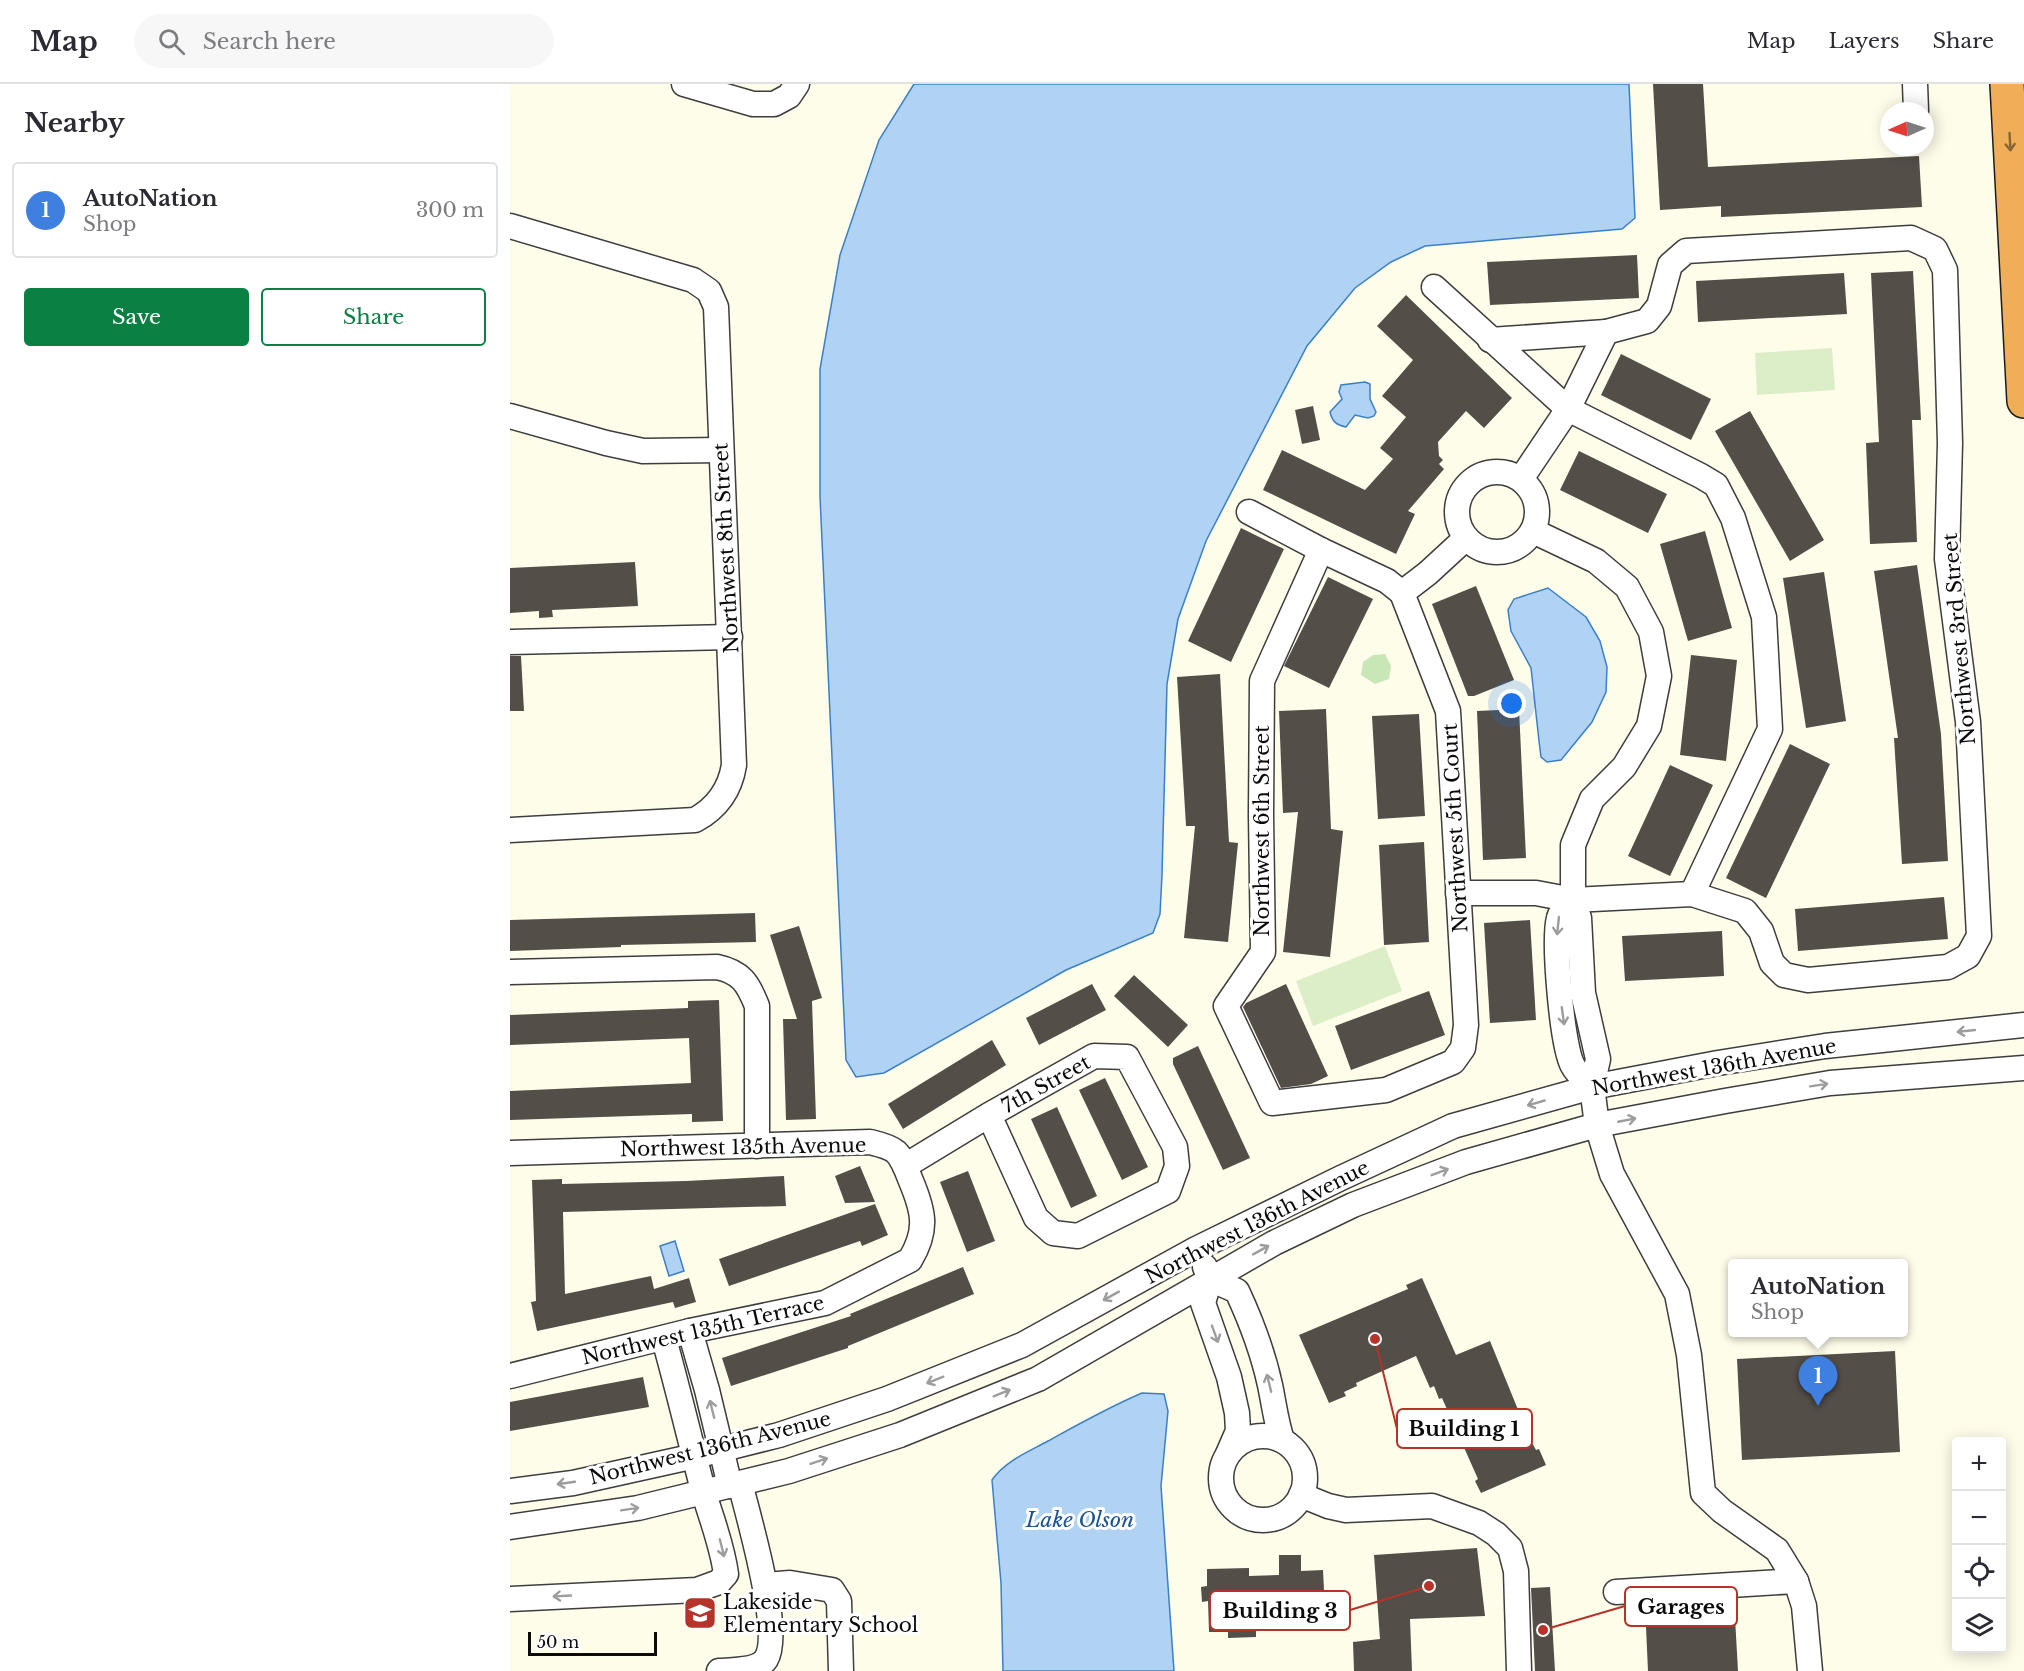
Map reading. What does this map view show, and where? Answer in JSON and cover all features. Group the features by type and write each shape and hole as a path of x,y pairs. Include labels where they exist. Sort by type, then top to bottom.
{"highway":[{"path":"2007,84 2024,401"}],"street":[{"path":"684,84 753,104 774,104 789,96 797,84"},
{"path":"1915,84 1916,102"},
{"name":"Northwest 8th Street","path":"510,225 693,280 708,291 716,307 734,765 731,780 718,804 695,820 510,830"},
{"name":"Northwest 3rd Street","path":"1606,332 1647,321 1659,306 1670,265 1686,250 1911,238 1935,249 1945,270 1950,443 1947,559 1968,722 1979,936 1968,956 1948,967 1808,980 1784,975 1772,963 1761,931 1745,911 1692,894"},
{"path":"1434,287 1568,410 1716,485 1733,518 1764,617 1770,729 1692,894 1576,909 1559,915 1557,936 1569,957 1583,993 1598,1059 1592,1087 1597,1125 1612,1174 1677,1294 1689,1356 1703,1493 1722,1511 1777,1550 1796,1581 1804,1606 1810,1671"},
{"path":"1490,340 1606,332 1568,410 1521,479"},
{"path":"510,416 643,451 721,450"},
{"path":"1496,471 1509,473 1521,479 1535,497 1538,508 1533,531 1525,542 1514,549 1502,553 1488,552 1476,547 1459,527 1458,501 1472,480 1496,471"},
{"path":"1249,512 1387,581 1402,593 1466,538"},
{"path":"1533,531 1596,561 1627,587 1651,632 1659,676 1649,726 1624,767 1592,799 1573,844 1576,909"},
{"name":"Northwest 6th Street","path":"1321,550 1262,681 1263,952 1226,1006 1272,1103 1386,1090 1454,1062 1463,1048"},
{"name":"Northwest 5th Court","path":"1402,593 1448,711 1466,1025 1463,1048"},
{"path":"510,642 730,638"},
{"path":"1458,893 1536,893 1576,909 1593,927 1599,996 1596,1007 1588,1016"},
{"path":"1569,957 1562,1011 1573,1066 1592,1087"},
{"path":"510,972 717,967 731,970 752,992 757,1006 757,1146"},
{"name":"Northwest 136th Avenue","path":"510,1491 573,1483 695,1456 778,1435 887,1399 1022,1345 1196,1249 1453,1126 1592,1087 1825,1046 2024,1025"},
{"name":"7th Street","path":"1094,1056 1127,1058 1175,1147 1177,1166 1167,1191 1078,1236 1053,1233 1036,1218 988,1115 1094,1056"},
{"name":"Northwest 136th Avenue","path":"510,1527 638,1508 789,1471 900,1435 1038,1379 1274,1243 1353,1205 1466,1162 1597,1125 1830,1083 2024,1068"},
{"path":"905,1166 988,1115"},
{"name":"Northwest 135th Avenue","path":"510,1153 870,1142 884,1145 896,1152 905,1166"},
{"name":"Northwest 135th Terrace","path":"510,1376 690,1331 825,1304 910,1260 918,1248 923,1228 919,1200 905,1166"},
{"path":"1196,1249 1210,1279 1237,1291 1270,1384 1276,1421 1282,1440"},
{"path":"1210,1279 1203,1303 1229,1377 1237,1413 1238,1431 1221,1468 1221,1482 1225,1496 1232,1507 1244,1515 1264,1520 1284,1515 1301,1495 1306,1480 1304,1466 1294,1448 1282,1440 1261,1435 1248,1438 1236,1445 1227,1455"},
{"path":"690,1331 722,1449 766,1585 770,1642 767,1658 760,1665 745,1670 719,1671"},
{"path":"510,1599 697,1590 719,1582 726,1574 723,1554 704,1492 664,1339"},
{"path":"1301,1495 1328,1506 1346,1510 1432,1506 1470,1519 1496,1534 1510,1548 1516,1571 1519,1671"},
{"path":"1616,1592 1796,1581"},
{"path":"766,1585 790,1583 832,1590 839,1600 842,1671"}],"green space":[{"path":"1832,348 1835,390 1757,395 1755,353"},
{"path":"1385,654 1391,666 1389,679 1375,684 1361,675 1363,662 1373,655"},
{"path":"1385,946 1402,991 1313,1026 1296,981"}],"water":[{"path":"914,84 1629,84 1635,218 1622,229 1425,246 1391,262 1355,288 1307,346 1206,541 1178,619 1167,684 1160,914 1153,933 1066,970 884,1073 856,1077 846,1060 820,497 820,369 840,255 879,140"},
{"path":"1365,382 1370,384 1370,399 1376,412 1374,416 1368,418 1355,415 1346,427 1337,424 1330,412 1342,399 1339,392 1341,385"},
{"path":"1548,588 1586,617 1600,641 1607,667 1606,692 1592,722 1561,760 1547,762 1541,757 1531,668 1511,631 1508,610 1514,599"},
{"path":"675,1241 684,1271 669,1276 660,1246"},
{"name":"Lake Olson","path":"1142,1393 1164,1394 1168,1411 1161,1486 1174,1671 1003,1671 1001,1583 992,1480 1003,1467 1017,1458"}],"building":[{"path":"1653,84 1703,84 1708,167 1919,156 1922,207 1721,217 1721,206 1660,210"},
{"path":"1637,255 1639,298 1490,305 1487,262"},
{"path":"1913,271 1921,420 1912,420 1917,542 1870,544 1866,443 1879,442 1871,273"},
{"path":"1844,273 1847,314 1698,322 1696,281"},
{"path":"1406,295 1512,398 1484,428 1466,411 1438,442 1439,456 1443,460 1439,464 1444,469 1408,511 1415,514 1396,554 1263,490 1282,450 1365,490 1393,459 1380,448 1406,417 1382,396 1413,360 1377,326"},
{"path":"1621,354 1711,399 1691,440 1601,395"},
{"path":"1313,406 1320,440 1302,444 1295,410"},
{"path":"1750,411 1824,540 1790,561 1715,431"},
{"path":"1579,451 1667,494 1648,533 1560,490"},
{"path":"1241,528 1284,549 1231,662 1188,641"},
{"path":"1705,531 1732,628 1688,641 1660,544"},
{"path":"635,562 638,606 552,610 553,617 539,618 539,611 510,613 510,568"},
{"path":"1917,565 1941,734 1948,861 1902,864 1894,738 1898,738 1874,571"},
{"path":"1824,572 1846,721 1806,728 1783,578"},
{"path":"1328,577 1373,599 1329,688 1284,666"},
{"path":"1476,586 1514,680 1474,696 1468,696 1432,604"},
{"path":"1691,655 1737,660 1726,761 1680,755"},
{"path":"510,656 521,656 524,711 510,711"},
{"path":"1220,674 1229,842 1238,843 1228,942 1184,938 1195,826 1186,826 1177,677"},
{"path":"1326,709 1331,829 1343,831 1330,957 1283,952 1298,812 1283,813 1279,711"},
{"path":"1519,709 1526,858 1483,860 1477,711"},
{"path":"1419,714 1425,816 1378,819 1372,716"},
{"path":"1790,744 1830,764 1766,898 1726,878"},
{"path":"1670,765 1713,785 1670,876 1628,856"},
{"path":"1424,842 1429,942 1384,945 1379,845"},
{"path":"1944,897 1948,939 1798,951 1795,909"},
{"path":"755,913 756,942 621,945 621,947 510,951 510,920"},
{"path":"1530,920 1536,1020 1490,1023 1484,923"},
{"path":"799,926 822,998 812,1001 816,1119 786,1120 783,1019 797,1019 770,935"},
{"path":"1722,931 1724,976 1625,981 1622,936"},
{"path":"1134,975 1188,1025 1168,1047 1114,996"},
{"path":"1092,984 1106,1010 1039,1045 1026,1018"},
{"path":"1286,984 1328,1076 1311,1084 1281,1088 1243,1007 1246,1003"},
{"path":"1429,991 1445,1035 1351,1070 1335,1026"},
{"path":"719,1000 723,1121 692,1122 692,1114 510,1120 510,1091 691,1083 689,1038 510,1045 510,1015 688,1008 688,1001"},
{"path":"992,1040 1006,1065 903,1129 888,1104"},
{"path":"1198,1046 1250,1158 1223,1170 1173,1064 1173,1058"},
{"path":"1105,1078 1148,1167 1122,1180 1079,1090"},
{"path":"1057,1107 1097,1196 1071,1208 1031,1119"},
{"path":"860,1166 875,1202 845,1203 835,1176"},
{"path":"968,1171 995,1241 967,1252 940,1182"},
{"path":"784,1176 786,1206 563,1212 565,1294 651,1276 654,1289 689,1278 696,1302 675,1308 673,1302 537,1331 531,1302 536,1301 532,1180 562,1179 562,1184"},
{"path":"875,1204 888,1235 862,1246 860,1241 729,1286 719,1259"},
{"path":"963,1267 974,1294 848,1346 848,1348 731,1386 722,1358 851,1316 850,1314"},
{"path":"1422,1278 1456,1355 1490,1341 1530,1439 1536,1450 1539,1449 1546,1465 1481,1493 1475,1481 1478,1479 1442,1398 1439,1399 1434,1386 1430,1388 1416,1356 1356,1383 1357,1386 1344,1392 1346,1396 1329,1403 1299,1335 1408,1289 1406,1285"},
{"path":"1895,1351 1900,1452 1742,1460 1737,1359"},
{"path":"643,1377 649,1407 510,1431 510,1402"},
{"path":"1477,1548 1485,1616 1410,1619 1412,1671 1354,1671 1353,1642 1380,1639 1374,1555"},
{"path":"1279,1555 1301,1555 1301,1571 1323,1570 1322,1627 1256,1629 1256,1637 1228,1638 1228,1632 1209,1632 1208,1601 1202,1602 1201,1587 1207,1586 1207,1569 1249,1568 1249,1576 1279,1575"},
{"path":"1550,1587 1555,1671 1535,1671 1531,1588"},
{"path":"1734,1600 1738,1671 1648,1671 1645,1605"}],"place":[{"name":"Building 1","path":"1375,1339"},
{"name":"AutoNation","path":"1818,1406"},
{"name":"Building 3","path":"1429,1586"},
{"name":"Lakeside Elementary School","path":"700,1613"},
{"name":"Garages","path":"1543,1630"}]}
